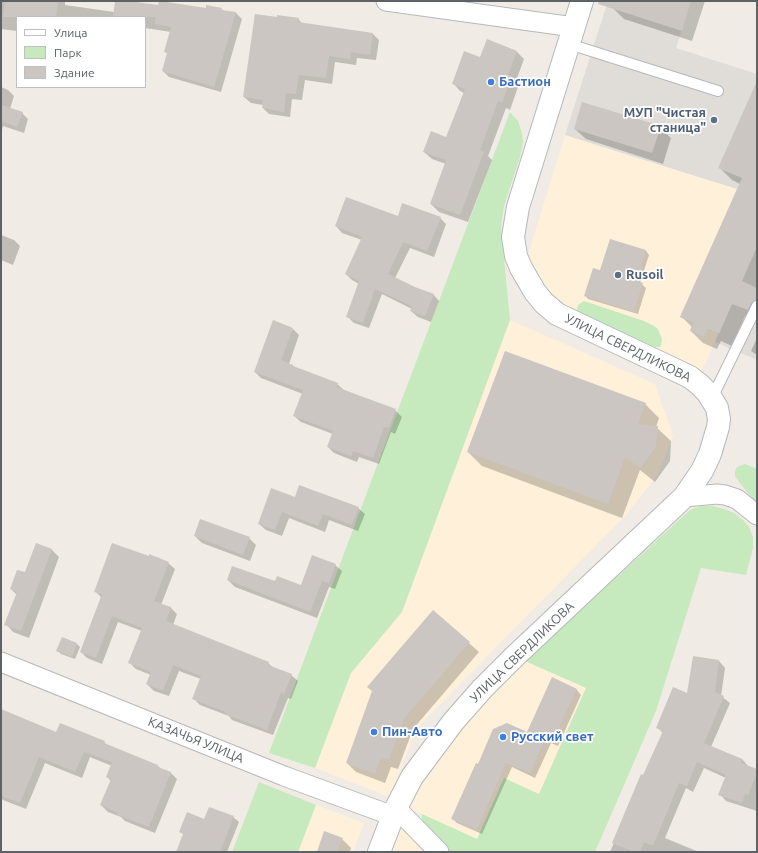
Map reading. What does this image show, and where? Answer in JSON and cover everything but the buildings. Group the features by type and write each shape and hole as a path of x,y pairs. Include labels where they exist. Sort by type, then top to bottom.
{"street":[{"path":"386,1 572,36"},
{"name":"УЛИЦА СВЕРДЛИКОВА","path":"379,852 394,812 412,777 462,711 482,689 684,497 702,471 710,454 715,436 719,419 717,408 712,398 700,385 690,377 558,314 544,303 535,292 516,256 513,237 518,207 582,1"},
{"path":"684,497 725,494 737,499 757,515"},
{"name":"КАЗАЧЬЯ УЛИЦА","path":"1,662 284,776 394,812"},
{"path":"394,812 439,852"}],"lane":[{"path":"572,36 718,91"},
{"path":"712,398 757,306"}],"shaded area":[{"name":"МУП \"Чистая станица\"","path":"608,1 691,1 676,48 757,74 757,360 715,342 718,334 708,329 704,337 690,331 693,323 680,317 737,189 565,135"},
{"path":"565,135 737,189 681,317 693,323 690,331 708,329 719,334 700,374 551,299 527,258"},
{"path":"510,320 655,384 673,436 657,476 625,516 416,729 390,797 315,768 351,673 402,612"},
{"path":"525,661 586,688 539,794 504,779 477,839 406,807 416,786 458,726"},
{"path":"316,805 364,823 353,852 298,852"},
{"path":"404,821 434,852 391,852"}],"green space":[{"path":"510,112 518,121 523,142 520,157 504,206 501,227 510,320 402,612 351,673 315,768 269,753"},
{"path":"584,301 644,321 654,326 658,329 662,339 661,346 655,347 579,312 577,309 578,305"},
{"path":"745,464 757,469 757,504 735,476 737,467"},
{"path":"701,506 713,506 734,513 749,527 753,537 753,548 746,575 701,568 656,711 595,852 450,852 425,826 422,819 422,814 477,839 504,778 539,794 586,688 525,661 690,510"},
{"path":"259,782 316,805 298,852 232,852"}],"place":[{"name":"Бастион","path":"491,82"},
{"name":"МУП \"Чистая станица\"","path":"714,120"},
{"name":"Rusoil","path":"618,275"},
{"name":"Пин-Авто","path":"374,732"},
{"name":"Русский свет","path":"503,737"}]}
